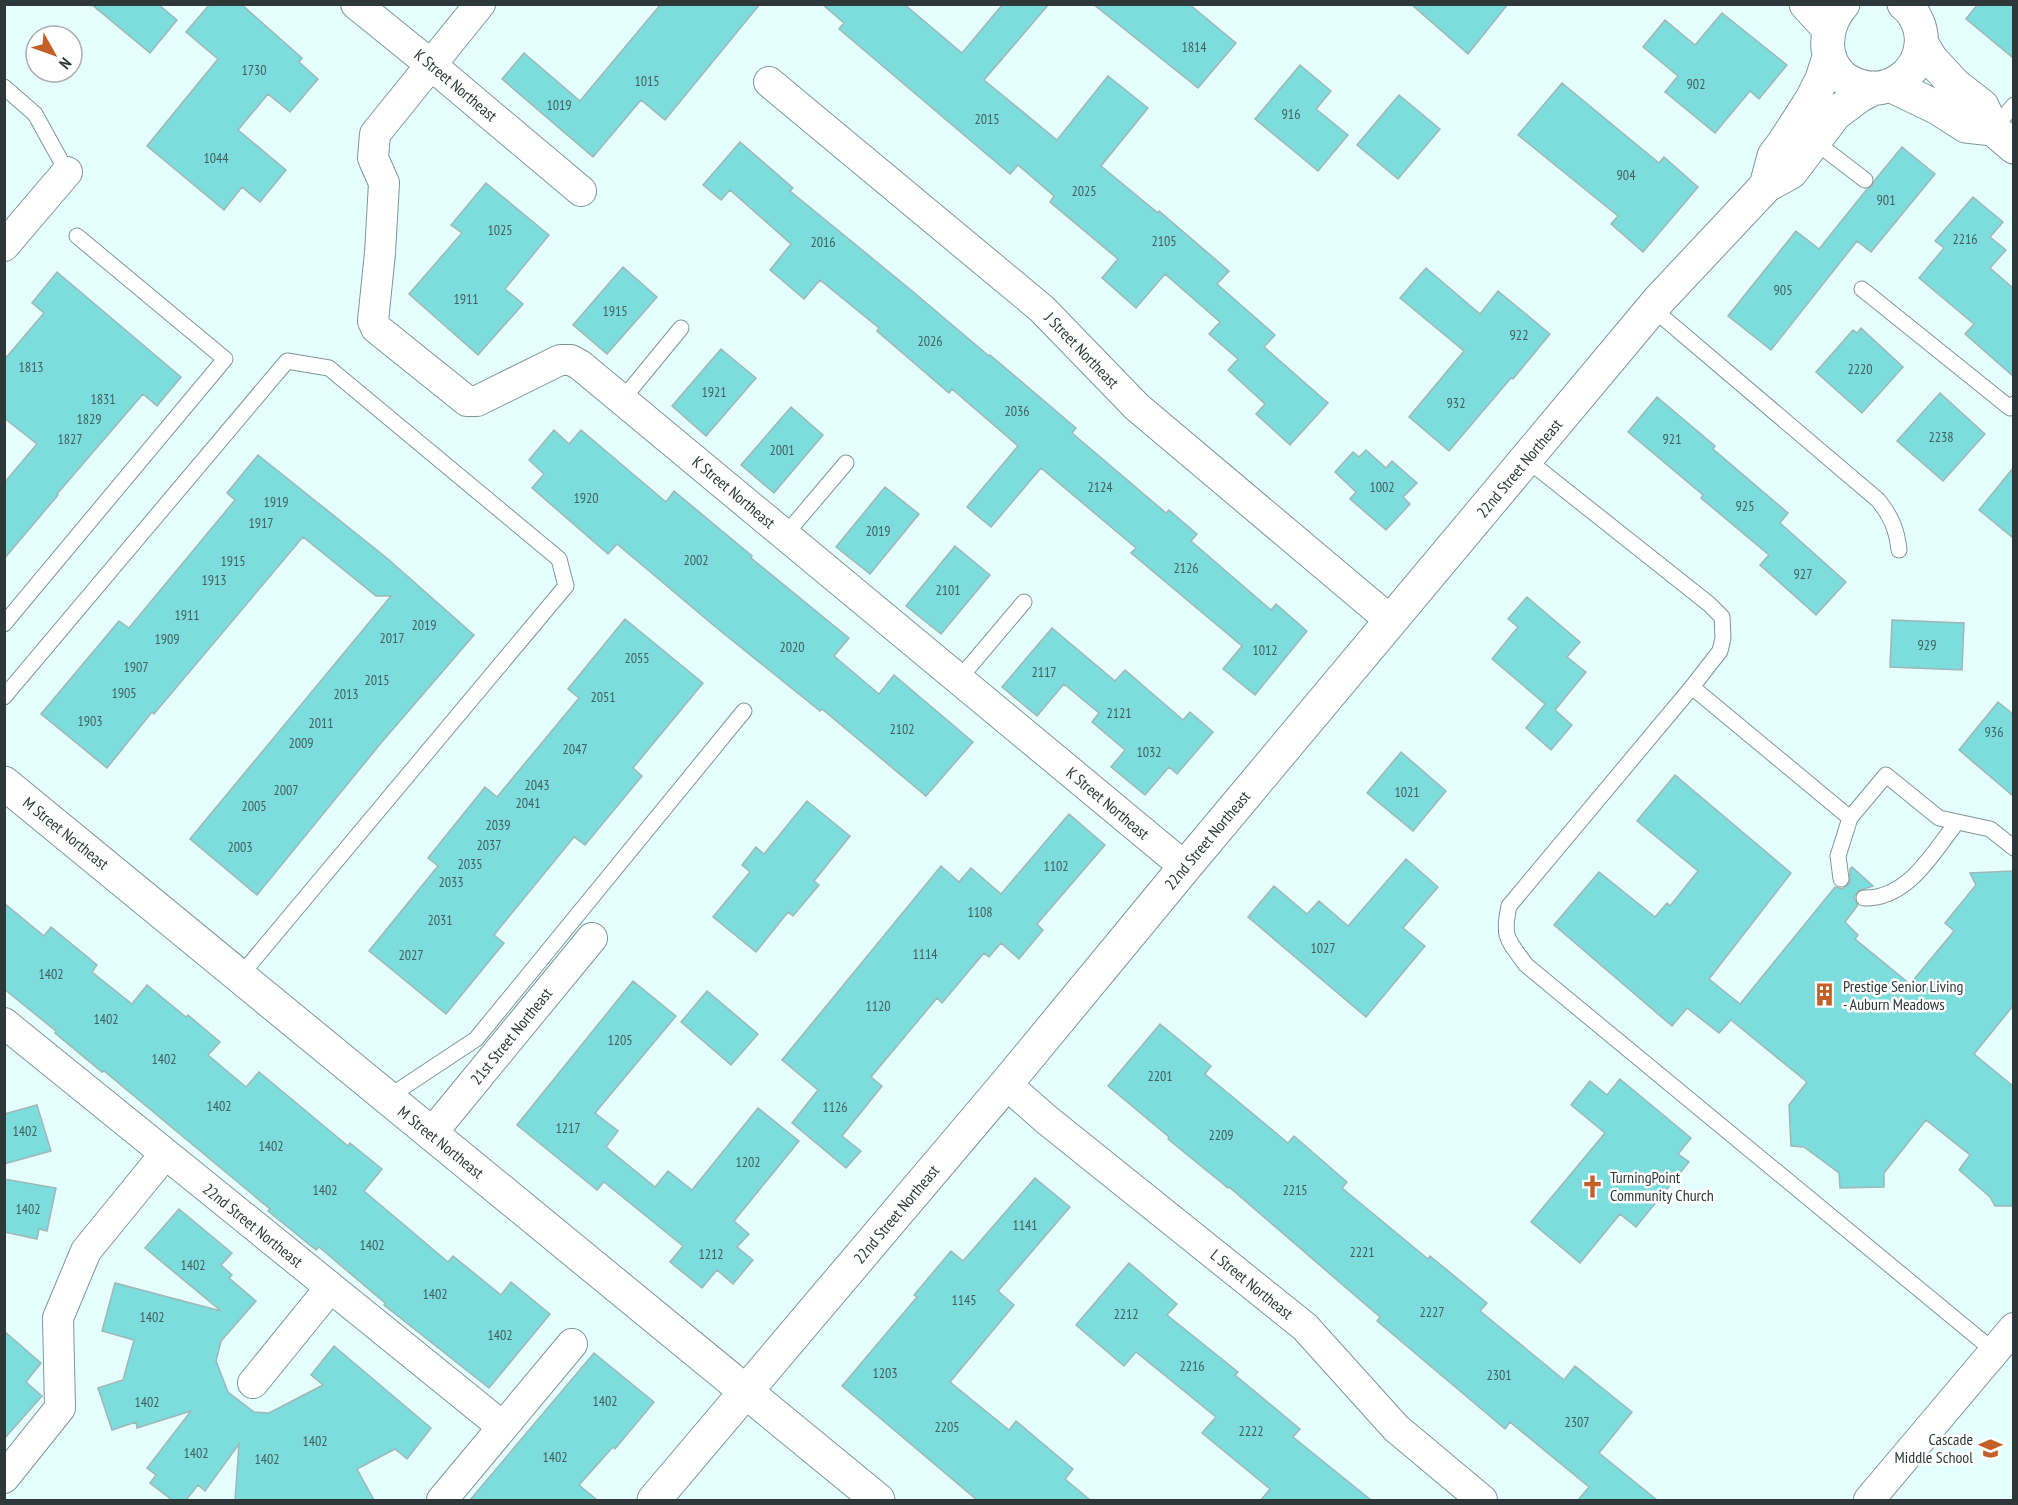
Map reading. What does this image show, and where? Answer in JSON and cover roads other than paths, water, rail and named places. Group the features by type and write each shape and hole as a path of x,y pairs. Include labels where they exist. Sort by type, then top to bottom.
{"street":[{"name":"K Street Northeast","path":"356,4 582,191"},
{"path":"430,64 480,4"},
{"path":"1806,4 1834,30 1836,69 1847,80 1860,86 1882,87 1938,108 1966,126 2007,127"},
{"path":"1904,4 1917,20 1921,39 1931,59 1955,85 2007,127"},
{"path":"1921,39 1933,4"},
{"name":"22nd Street Northeast","path":"1766,186 1774,156 1812,99 1822,79 1834,30"},
{"name":"22nd Street Northeast","path":"654,1500 1006,1084 1652,308 1766,186 1791,172 1835,114 1858,96 1902,79 1912,69 1919,57 1921,39"},
{"name":"K Street Northeast","path":"430,64 375,134 374,158 384,183 381,253 373,321 376,328 467,401 477,401 560,360 571,360 580,365 1185,867"},
{"name":"J Street Northeast","path":"769,82 1042,309 1137,407 1391,621"},
{"path":"4,246 66,172"},
{"name":"M Street Northeast","path":"4,783 878,1500"},
{"name":"21st Street Northeast","path":"431,1134 592,938"},
{"name":"22nd Street Northeast","path":"5,1025 502,1427"},
{"name":"L Street Northeast","path":"1006,1084 1047,1120 1305,1327 1396,1428 1482,1500"},
{"path":"4,1478 60,1408 58,1318 86,1251 165,1154"},
{"path":"252,1383 330,1288"},
{"path":"1869,1500 2013,1328"},
{"path":"442,1500 572,1344"}],"lane":[{"path":"4,87 35,114 66,172"},
{"path":"1814,141 1865,180"},
{"path":"4,624 225,359 77,236"},
{"path":"1862,289 2010,408 2013,404"},
{"path":"1652,308 1878,500 1890,515 1898,535 1899,550"},
{"path":"622,399 681,328"},
{"path":"4,697 287,361 329,368 559,559 566,586 240,976"},
{"path":"1526,459 1700,596 1722,617 1723,638 1720,651 1692,687 1509,906 1504,928 1510,943 1526,965 1994,1351"},
{"path":"785,535 846,463"},
{"path":"959,679 1024,602"},
{"path":"1692,687 1850,818"},
{"path":"387,1098 476,1039 744,711"},
{"path":"1841,879 1838,856 1850,818 1886,775 1939,818 1990,829 2013,848"},
{"path":"1864,898 1877,898 1895,892 1914,877 1957,822"}],"place":[{"name":"Prestige Senior Living - Auburn Meadows","path":"1825,995"},
{"name":"TurningPoint Community Church","path":"1592,1186"},
{"name":"Cascade Middle School","path":"1991,1448"}]}
